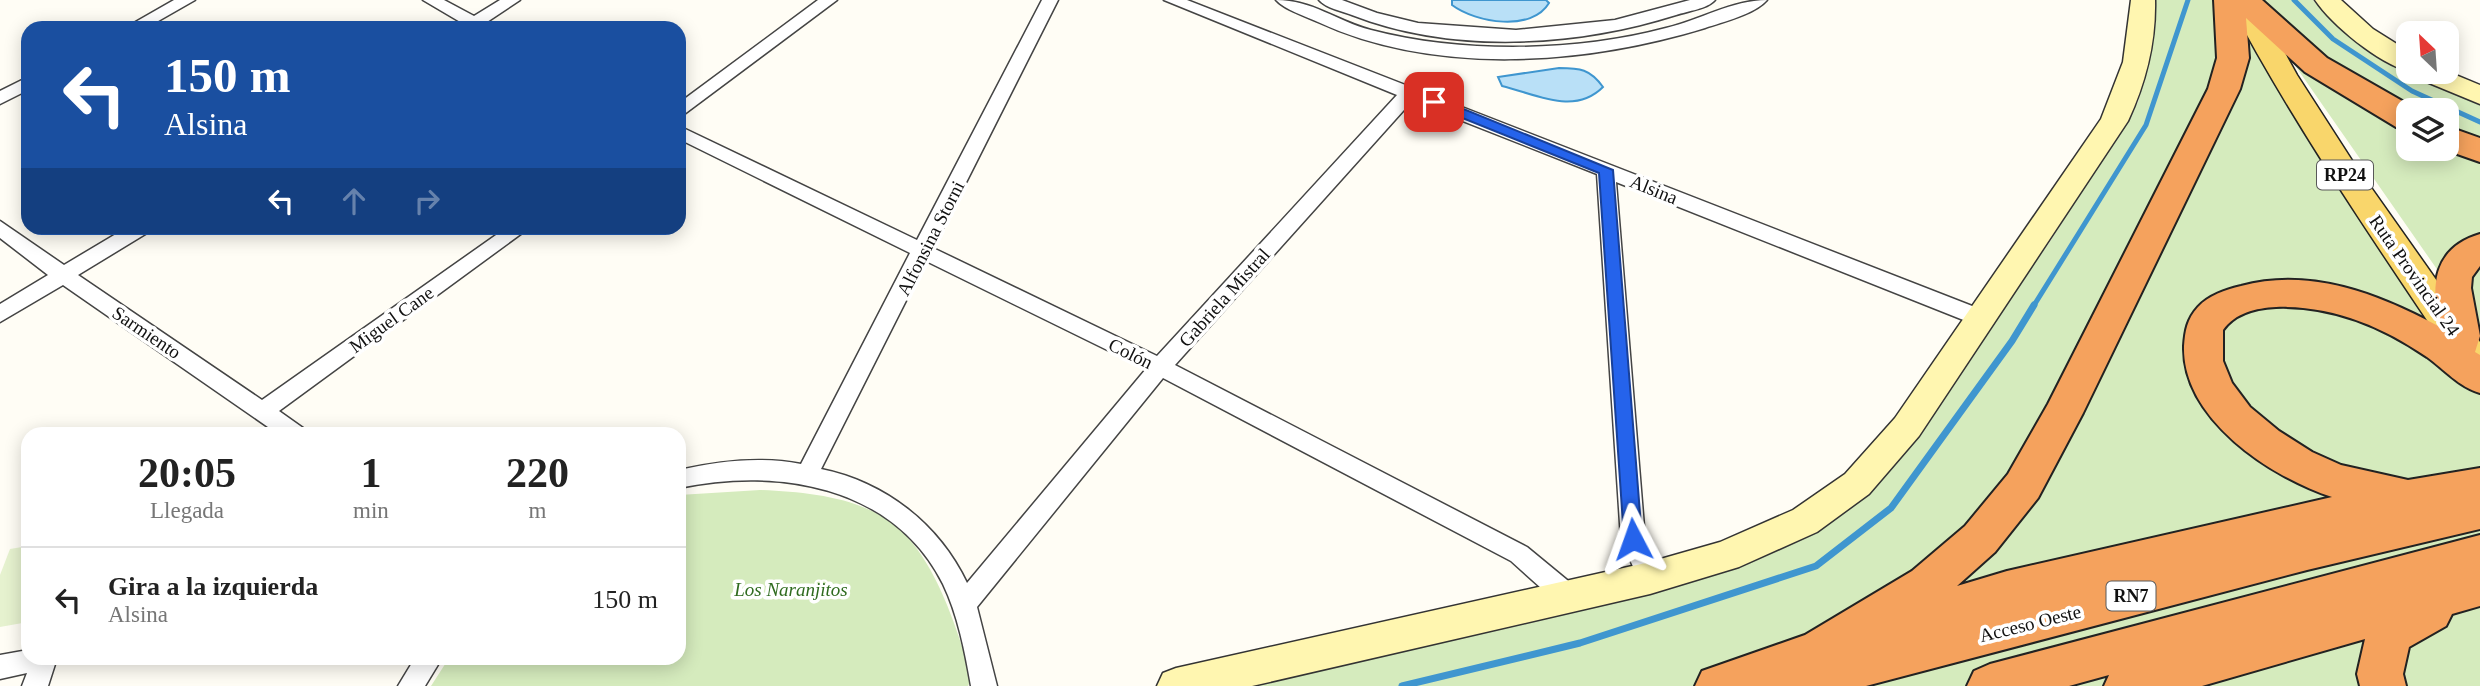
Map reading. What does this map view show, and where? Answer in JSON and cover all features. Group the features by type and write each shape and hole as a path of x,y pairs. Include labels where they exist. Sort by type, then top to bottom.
{"highway":[{"path":"1818,651 1928,585 1980,538 2022,486 2063,413 2224,89 2233,58 2229,0"},
{"path":"2243,0 2316,65 2396,112"},
{"path":"2459,142 2480,151"},
{"path":"2471,355 2453,303 2452,277 2462,258 2480,247"},
{"path":"2437,491 2383,493 2345,486 2298,466 2260,440 2232,414 2207,374 2202,354 2205,327 2220,308 2249,295 2284,292 2318,295 2382,314 2416,330 2458,357 2480,379"},
{"path":"1718,686 2007,591 2437,491 2480,485"},
{"name":"Acceso Oeste","path":"1784,686 2307,551 2480,511"},
{"path":"1990,686 2477,576"},
{"path":"2127,686 2477,576"},
{"path":"2383,686 2380,674 2389,635 2477,576"}],"main road":[{"name":"Ruta Provincial 24","path":"2243,0 2282,75 2342,170 2471,355"}],"street":[{"path":"146,21 187,0"},
{"path":"431,0 467,21"},
{"path":"482,21 512,0"},
{"path":"686,107 829,0"},
{"name":"Alfonsina Storni","path":"807,474 1050,0"},
{"name":"Alsina","path":"1172,0 1978,317"},
{"path":"1284,0 1367,35 1431,48 1504,54 1600,46 1640,38 1680,29 1759,0"},
{"path":"1326,0 1366,14 1440,31 1536,36 1626,23 1707,0"},
{"path":"1177,686 1650,578 1726,556 1805,521 1857,484 1907,427 1978,317 2113,121 2128,92 2137,60 2143,0"},
{"path":"2327,0 2364,36 2396,56"},
{"path":"2454,84 2480,95"},
{"path":"0,98 21,87"},
{"name":"Gabriela Mistral","path":"964,604 1160,367 1410,92"},
{"name":"Colón","path":"686,135 1160,367 1519,554 1569,597"},
{"path":"1606,170 1633,539 1650,578"},
{"name":"Sarmiento","path":"0,228 63,275 285,427"},
{"path":"0,314 129,235"},
{"name":"Miguel Cane","path":"263,411 509,235"},
{"path":"686,478 742,468 807,474 862,491 898,513 945,563 964,604 984,686"},
{"path":"0,667 21,663"},
{"path":"35,686 42,665"},
{"path":"411,686 424,665"}],"green space":[{"path":"2156,0 2227,0 2245,36 2480,392 2480,686 1249,686 1387,655 1709,574 1890,465 2049,243 2138,102 2156,21"},
{"path":"2260,0 2313,0 2350,34 2396,63 2396,84 2441,84 2480,101 2480,331 2280,44"},
{"name":"Los Naranjitos","path":"760,490 806,494 851,503 880,515 898,528 914,545 940,588 972,678 968,686 431,686 444,665 686,665 686,495"},
{"path":"21,547 21,623 0,627 0,575 10,549"}],"water":[{"path":"1452,0 1546,0 1549,3 1541,12 1530,18 1503,22 1462,11 1452,5"},
{"path":"1559,68 1584,71 1594,76 1603,87 1592,96 1567,102 1502,86 1498,77"}],"waterway":[{"path":"2033,307 2146,125 2188,0"},
{"path":"2294,0 2333,39 2412,91 2480,122"},
{"path":"1402,686 1580,643 1816,566 1891,508 2012,341 2034,305"}],"route":[{"path":"1434,102 1606,170 1633,539"}]}
